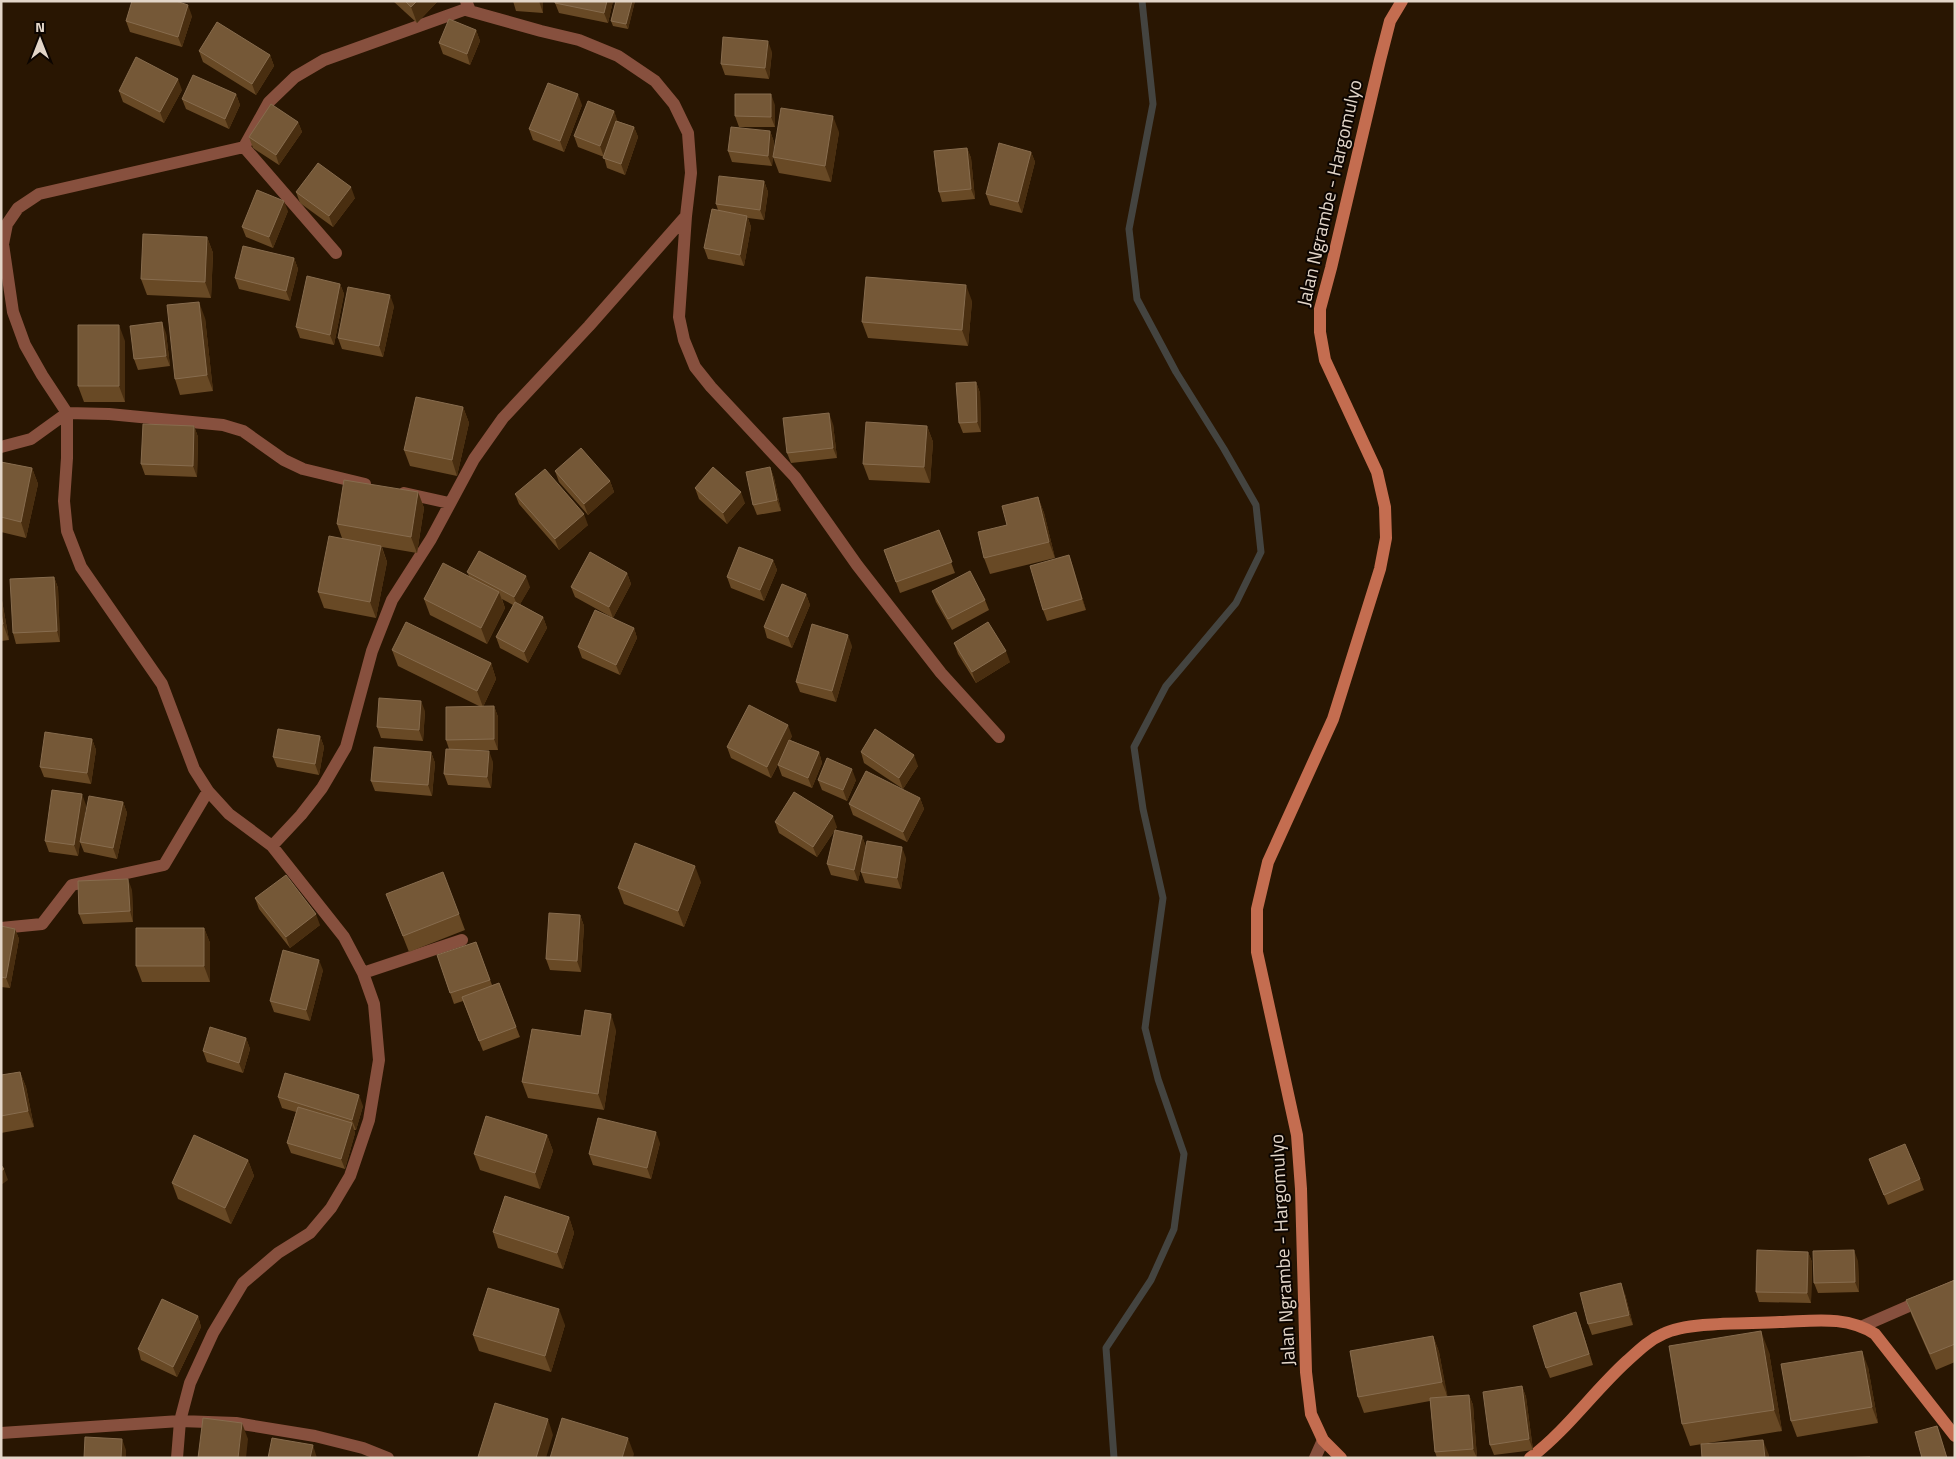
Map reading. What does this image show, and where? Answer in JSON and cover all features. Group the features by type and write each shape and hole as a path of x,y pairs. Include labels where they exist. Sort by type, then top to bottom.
{"main road":[{"name":"Jalan Ngrambe - Hargomulyo","path":"1341,1458 1323,1440 1311,1414 1306,1372 1301,1189 1297,1135 1257,952 1257,909 1268,862 1333,720 1380,569 1386,538 1385,506 1376,472 1325,360 1320,332 1320,309 1332,268 1390,21 1402,1"},
{"path":"1530,1458 1550,1443 1615,1372 1641,1348 1664,1333 1695,1326 1839,1320 1863,1326 1875,1334 1955,1436"}],"street":[{"path":"177,1458 180,1421 190,1383 213,1332 244,1283 278,1252 310,1233 331,1208 350,1176 369,1120 379,1060 374,1004 364,973 344,937 272,846 229,814 208,791 194,769 162,684 81,567 67,532 64,501 67,458 66,413 25,345 13,312 3,244 7,224 18,208 39,194 244,147 269,102 295,76 324,60 467,4"},
{"path":"467,4 466,10 579,40 618,56 655,82 674,104 688,133 691,173 679,317 684,340 695,367 711,388 795,478 857,565 940,673 999,737"},
{"path":"244,147 336,253"},
{"path":"272,846 301,815 322,788 346,747 372,650 392,600 431,539 474,459 503,418 589,326 686,216"},
{"path":"1,447 31,439 66,413 109,414 223,425 243,431 284,460 303,469 376,487"},
{"path":"394,491 450,503"},
{"path":"1,928 42,924 72,885 164,865 208,791"},
{"path":"364,973 462,940"},
{"path":"1863,1326 1955,1286"},
{"path":"1,1433 180,1421 236,1422 315,1436 364,1448 388,1458"},
{"path":"1315,1458 1323,1440"}],"building":[{"path":"132,1 176,1 188,5 178,37 126,21"},
{"path":"405,1 417,1 411,7"},
{"path":"555,1 607,1 604,13 555,3"},
{"path":"616,1 632,1 626,24 611,21"},
{"path":"449,19 476,30 467,54 439,43"},
{"path":"217,22 270,55 252,84 199,51"},
{"path":"723,37 768,41 765,68 721,64"},
{"path":"136,57 178,79 160,112 119,91"},
{"path":"193,75 236,94 225,119 182,99"},
{"path":"548,83 578,94 560,141 529,129"},
{"path":"735,94 771,94 771,117 735,116"},
{"path":"588,101 614,111 600,146 574,136"},
{"path":"271,104 298,122 276,155 249,137"},
{"path":"781,108 833,116 825,166 773,157"},
{"path":"616,121 634,127 621,164 603,158"},
{"path":"731,127 770,131 768,156 728,151"},
{"path":"999,143 1031,152 1018,202 986,194"},
{"path":"967,148 971,189 939,192 934,151"},
{"path":"318,163 351,187 329,216 296,192"},
{"path":"719,176 764,181 760,210 716,204"},
{"path":"257,190 284,201 269,237 242,227"},
{"path":"712,209 747,216 740,255 704,248"},
{"path":"143,234 207,237 205,282 141,279"},
{"path":"243,246 294,258 286,291 235,278"},
{"path":"307,276 340,284 330,335 296,327"},
{"path":"866,277 966,285 962,330 862,322"},
{"path":"348,287 390,295 379,346 338,338"},
{"path":"199,302 207,375 175,379 167,305"},
{"path":"162,322 166,356 134,359 130,326"},
{"path":"78,325 119,325 119,386 78,386"},
{"path":"976,382 977,422 959,423 956,383"},
{"path":"416,397 463,407 452,460 404,450"},
{"path":"829,413 833,448 787,453 783,418"},
{"path":"866,422 927,426 924,467 863,464"},
{"path":"143,424 194,426 193,466 141,464"},
{"path":"581,448 610,481 584,504 555,471"},
{"path":"1,462 32,468 21,522 1,517"},
{"path":"713,467 741,492 723,513 695,488"},
{"path":"770,467 777,500 753,505 746,472"},
{"path":"545,469 584,514 555,539 515,494"},
{"path":"344,480 418,492 411,537 337,524"},
{"path":"1038,497 1049,542 984,558 978,532 1007,525 1002,506"},
{"path":"939,530 952,562 896,582 884,550"},
{"path":"329,536 381,546 370,602 318,592"},
{"path":"739,547 773,560 760,590 727,577"},
{"path":"479,551 526,576 514,597 467,572"},
{"path":"590,552 627,573 609,607 571,587"},
{"path":"1069,555 1082,599 1043,610 1030,566"},
{"path":"443,563 499,592 481,628 424,599"},
{"path":"970,571 985,600 948,619 932,591"},
{"path":"54,577 57,631 13,633 10,579"},
{"path":"782,584 806,594 788,637 764,627"},
{"path":"515,602 543,617 524,652 496,637"},
{"path":"595,610 634,628 616,665 578,647"},
{"path":"406,622 491,663 477,691 392,650"},
{"path":"988,622 1006,651 972,672 954,643"},
{"path":"812,624 848,635 832,691 796,682"},
{"path":"379,698 421,701 419,730 377,727"},
{"path":"749,705 788,725 767,767 727,747"},
{"path":"494,706 494,739 446,740 446,707"},
{"path":"278,729 320,736 315,764 273,757"},
{"path":"875,729 914,755 899,778 861,752"},
{"path":"45,732 92,739 87,773 40,767"},
{"path":"789,740 819,752 808,778 778,765"},
{"path":"374,747 431,752 428,785 371,781"},
{"path":"446,749 489,751 487,777 444,774"},
{"path":"827,758 852,769 843,790 818,780"},
{"path":"866,771 920,798 903,832 849,804"},
{"path":"52,790 82,794 74,845 45,841"},
{"path":"794,792 833,816 813,847 775,822"},
{"path":"89,796 123,802 113,848 80,842"},
{"path":"835,830 862,836 854,870 827,864"},
{"path":"867,841 902,847 897,878 861,872"},
{"path":"635,843 695,866 678,911 618,888"},
{"path":"443,872 459,914 403,936 386,894"},
{"path":"286,875 316,914 286,937 255,898"},
{"path":"128,879 130,911 79,914 78,881"},
{"path":"549,913 580,915 577,961 546,959"},
{"path":"1,926 15,929 6,978 1,977"},
{"path":"136,928 204,928 204,966 136,966"},
{"path":"476,942 490,980 450,993 437,955"},
{"path":"283,950 319,960 306,1010 270,1001"},
{"path":"499,983 516,1027 479,1041 462,997"},
{"path":"585,1010 611,1014 598,1094 522,1082 532,1029 581,1036"},
{"path":"210,1027 246,1038 239,1063 203,1051"},
{"path":"20,1072 28,1111 1,1116 1,1075"},
{"path":"285,1073 359,1095 352,1120 278,1097"},
{"path":"298,1107 352,1123 341,1159 287,1143"},
{"path":"486,1116 547,1135 535,1173 474,1154"},
{"path":"598,1118 656,1132 647,1168 589,1154"},
{"path":"194,1135 248,1160 225,1208 172,1183"},
{"path":"1905,1144 1920,1179 1884,1195 1869,1159"},
{"path":"505,1196 569,1217 557,1253 493,1232"},
{"path":"1757,1250 1808,1252 1807,1293 1756,1292"},
{"path":"1854,1250 1855,1282 1814,1283 1813,1251"},
{"path":"1955,1280 1955,1344 1930,1354 1906,1300"},
{"path":"1621,1283 1629,1315 1588,1324 1580,1293"},
{"path":"488,1288 559,1309 545,1356 473,1335"},
{"path":"162,1299 198,1316 173,1367 138,1349"},
{"path":"1576,1312 1589,1354 1546,1368 1533,1326"},
{"path":"1761,1331 1774,1410 1682,1424 1669,1346"},
{"path":"1433,1336 1442,1382 1358,1397 1350,1351"},
{"path":"1862,1351 1872,1407 1791,1421 1781,1364"},
{"path":"1522,1386 1529,1439 1490,1445 1483,1392"},
{"path":"1469,1395 1473,1449 1435,1452 1430,1398"},
{"path":"495,1403 548,1419 536,1458 478,1457"},
{"path":"203,1418 242,1423 238,1458 198,1458"},
{"path":"562,1418 628,1438 622,1458 550,1458"},
{"path":"1937,1426 1947,1458 1922,1458 1915,1432"},
{"path":"85,1437 122,1439 121,1458 84,1458"},
{"path":"272,1438 313,1445 310,1458 268,1458"},
{"path":"1763,1440 1765,1458 1702,1458 1701,1444"},
{"path":"1870,1457 1870,1458 1835,1458"}],"waterway":[{"path":"1114,1458 1106,1348 1151,1280 1174,1229 1184,1154 1158,1079 1145,1028 1163,898 1143,809 1134,747 1166,686 1236,603 1261,552 1256,505 1176,372 1137,299 1129,229 1153,104 1142,1"}]}
